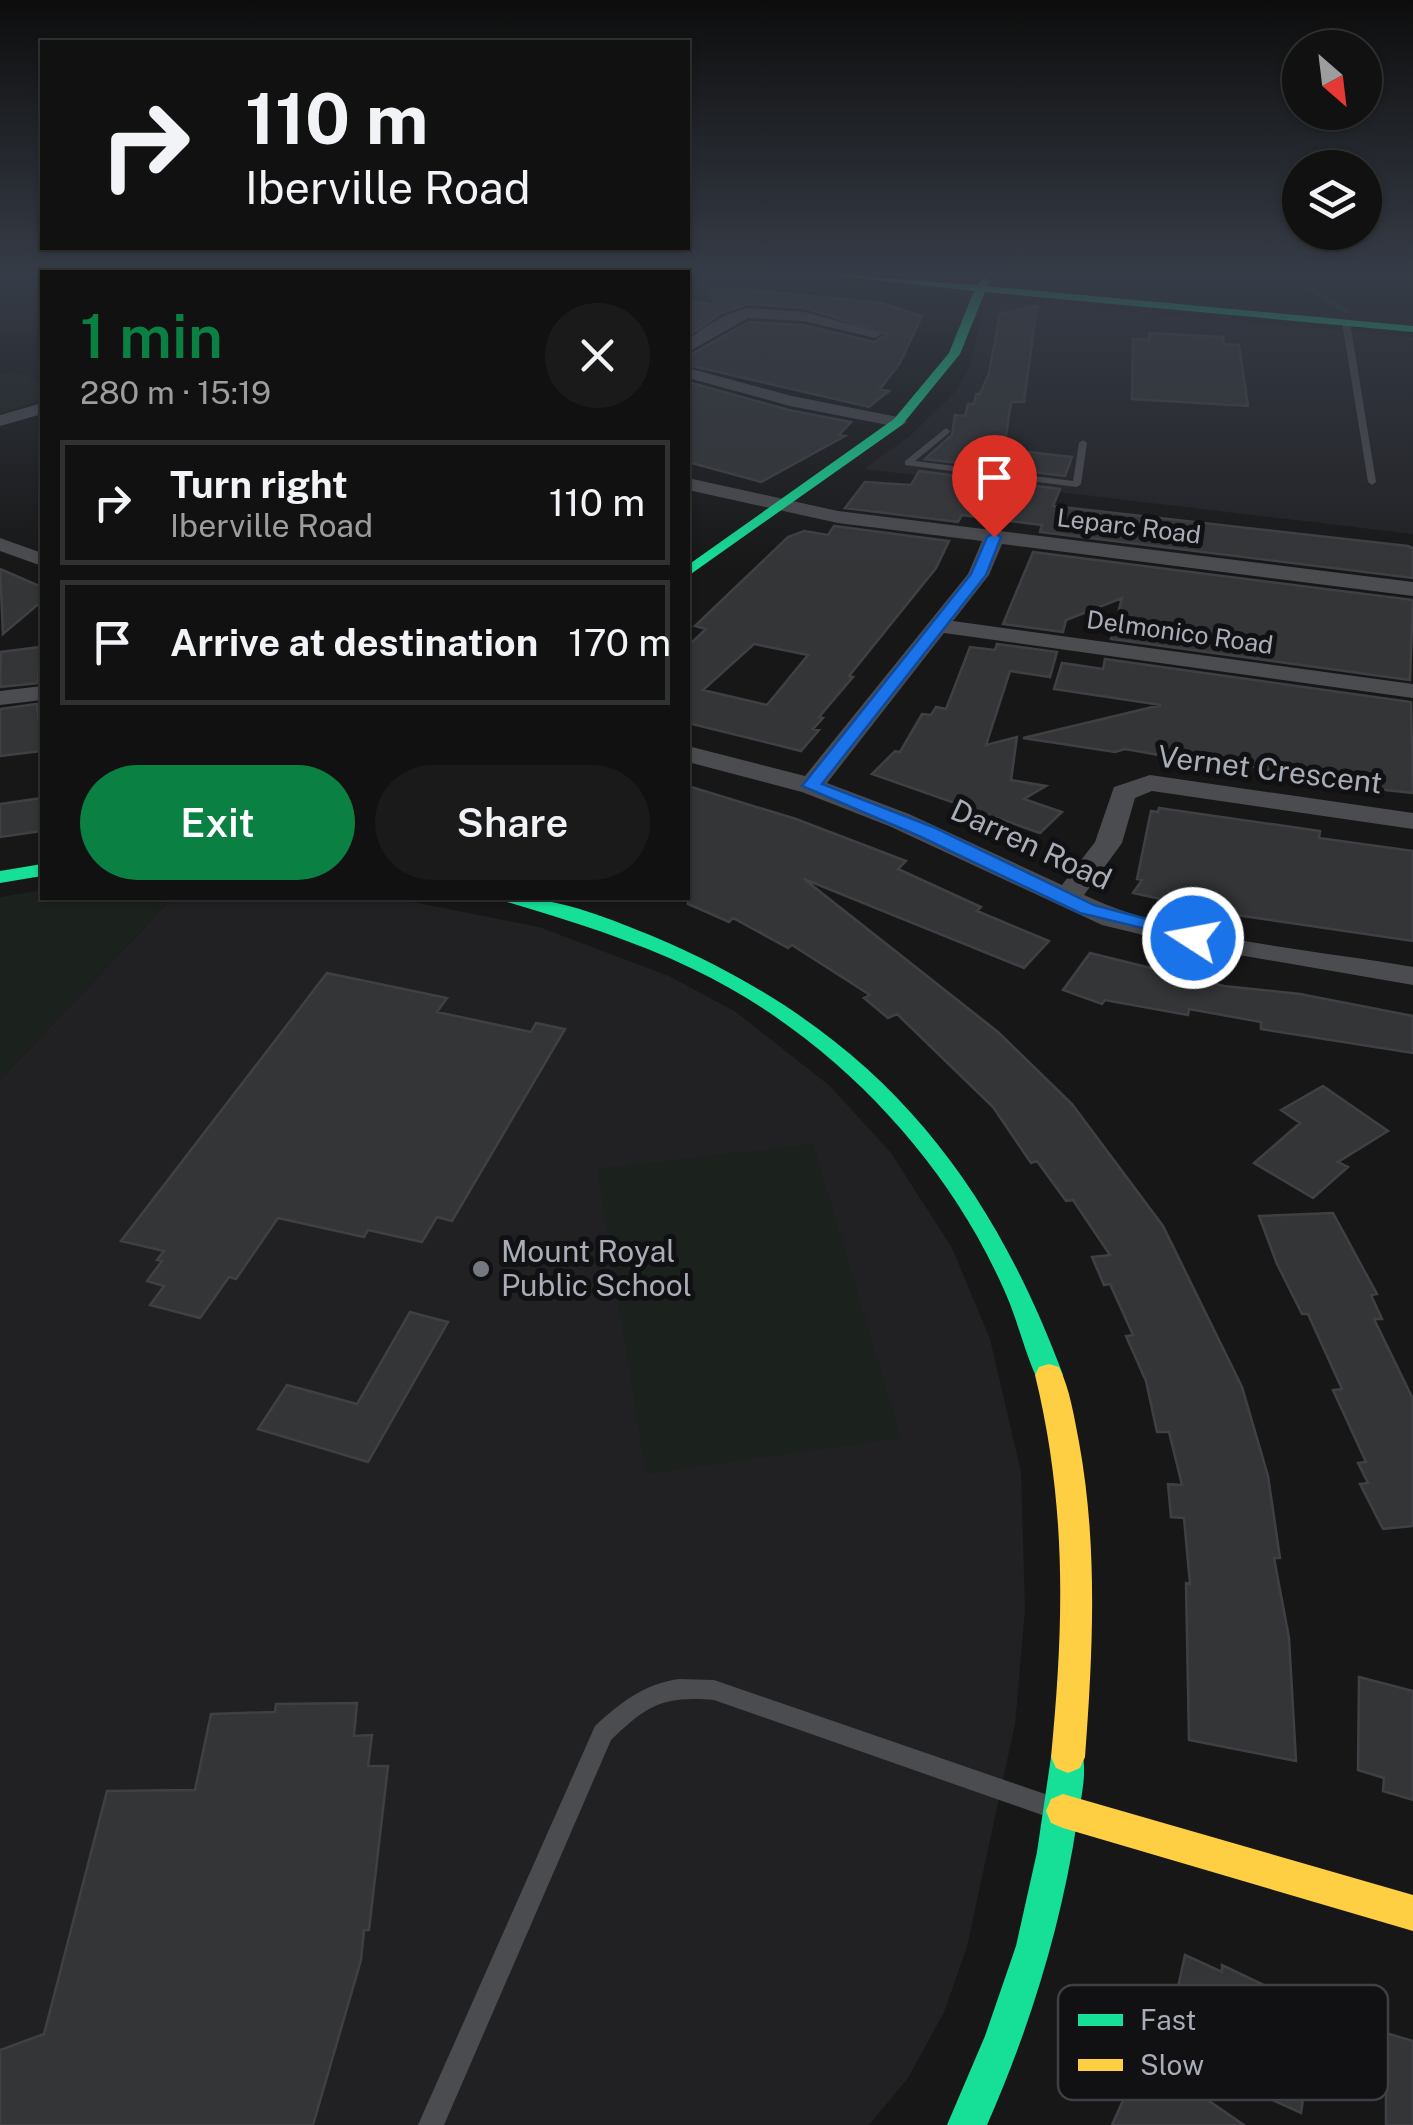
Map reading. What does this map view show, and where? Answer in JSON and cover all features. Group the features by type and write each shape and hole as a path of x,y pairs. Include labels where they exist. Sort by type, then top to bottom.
{"street":[{"path":"690,571 898,422 941,371"},
{"path":"690,374 800,403 898,422"},
{"path":"0,421 40,409"},
{"name":"Leparc Road","path":"690,484 780,506 994,537 1413,589"},
{"path":"811,786 978,575 994,537"},
{"path":"0,544 40,559"},
{"name":"Delmonico Road","path":"940,626 1413,691"},
{"path":"0,698 40,694"},
{"name":"Darren Road","path":"690,755 811,786 926,832 1066,900 1150,930 1413,976"},
{"name":"Vernet Crescent","path":"1066,900 1108,843 1123,793 1150,783 1413,821"},
{"path":"0,877 40,870"},
{"path":"522,900 608,923 682,951 784,1008 834,1047 892,1100 976,1207 1009,1264 1043,1354 1060,1411 1081,1562 1063,1811 1021,2006 967,2125"},
{"path":"1063,1811 1413,1913"}],"lane":[{"path":"1354,371 1372,482"},
{"path":"946,431 908,463 1077,484 1084,443"},
{"path":"431,2125 603,1733 634,1702 677,1686 714,1690 1063,1811"}],"shaded area":[{"path":"968,371 1413,371 1413,534 864,469 910,436 955,392"},
{"path":"14,372 40,381 40,401 0,414 0,373"},
{"path":"40,890 40,900 170,900 0,1080 0,897"},
{"path":"170,900 403,900 539,927 669,976 736,1012 830,1086 891,1153 952,1248 990,1339 1021,1472 1025,1609 1015,1724 967,1947 944,2012 908,2078 869,2125 0,2125 0,1080"},
{"path":"813,1144 901,1438 646,1474 597,1169"}],"building":[{"path":"715,371 894,371 880,389 889,391 869,407"},
{"path":"1028,371 1024,402 1011,402 1004,449 1072,457 1065,476 925,459 952,435 955,415 965,416 968,404 974,404 989,373"},
{"path":"1132,371 1243,371 1248,406 1132,399"},
{"path":"690,383 789,410 851,422 839,435 845,436 761,482 690,463"},
{"path":"919,471 1060,489 1053,506 1408,546 1413,548 1413,578 1040,532 1042,525 962,515 958,522 845,508 865,482 911,485"},
{"path":"834,526 949,541 936,568 849,676 853,677 819,717 823,718 813,729 819,730 801,751 690,723 690,644 706,629 695,626 788,537 804,531 828,535","holes":["754,644 808,655 767,705 703,690"]},
{"path":"1033,552 1413,600 1410,680 1111,639 1122,598 1066,620 1063,632 1003,624"},
{"path":"0,569 40,586 40,603 3,634"},
{"path":"997,644 1057,652 1050,677 1010,671 986,745 1017,737 1011,780 1046,786 1024,799 1062,812 1040,833 872,774 895,751 900,752 922,714 931,715 936,707 946,709 970,647 995,650"},
{"path":"40,647 38,683 0,687 1,652"},
{"path":"1105,659 1411,702 1413,793 1348,786 1245,765 1244,770 1125,749 1115,752 1023,738 1161,705 1054,689 1062,663 1103,669"},
{"path":"37,704 40,751 0,756 0,709"},
{"path":"690,787 796,819 906,861 898,869 981,907 977,911 1049,941 1024,968 804,879 998,1032 1072,1104 1163,1226 1242,1387 1268,1476 1280,1558 1274,1558 1289,1638 1296,1761 1189,1740 1186,1583 1190,1584 1184,1518 1171,1517 1168,1484 1182,1485 1169,1432 1157,1432 1146,1381 1126,1336 1133,1335 1110,1284 1104,1285 1092,1257 1110,1255 1073,1200 1066,1201 1037,1161 1031,1163 993,1107 897,1014 888,1018 864,998 870,995 792,945 788,948 733,918 729,922 688,904"},
{"path":"40,798 40,831 0,837 0,804"},
{"path":"1159,808 1320,831 1319,838 1413,851 1413,941 1229,914 1133,893 1142,880 1137,879 1151,811 1158,812"},
{"path":"1090,953 1224,986 1300,994 1413,1016 1413,1053 1261,1029 1261,1022 1189,1009 1188,1015 1105,1000 1102,1004 1063,990"},
{"path":"327,973 447,998 437,1012 531,1032 536,1023 565,1029 452,1221 437,1217 422,1242 368,1230 364,1237 278,1218 236,1279 229,1277 200,1318 150,1305 164,1286 147,1281 162,1261 157,1260 164,1251 121,1241"},
{"path":"1323,1086 1388,1131 1338,1162 1348,1167 1313,1198 1254,1163 1300,1123 1281,1110"},
{"path":"1333,1213 1377,1294 1371,1295 1382,1319 1374,1319 1413,1399 1413,1526 1383,1529 1360,1484 1368,1483 1358,1463 1366,1462 1333,1390 1342,1389 1308,1314 1302,1314 1277,1264 1259,1216"},
{"path":"410,1312 448,1322 368,1462 258,1429 287,1385 357,1404"},
{"path":"1359,1677 1413,1691 1413,1800 1383,1791 1384,1778 1358,1770"},
{"path":"357,1703 354,1736 372,1735 368,1766 388,1766 369,1930 364,1930 361,1960 313,2125 0,2125 0,2050 44,2034 107,1791 195,1790 211,1714 275,1712 276,1704"},
{"path":"1185,1955 1222,1972 1222,1965 1264,1985 1178,1985"},
{"path":"1388,2034 1413,2041 1413,2125 1386,2125"},
{"path":"1123,2100 1208,2100 1244,2125 1112,2125"},
{"path":"1272,2100 1303,2100 1301,2113"}],"traffic: fast":[{"path":"690,571 898,422 940,371"},
{"path":"0,877 40,870"},
{"path":"521,900 630,934 703,965 771,1005 835,1052 892,1105 943,1165 986,1231 1022,1301 1049,1375"},
{"path":"967,2125 1004,2036 1034,1946 1055,1852 1068,1757"}],"traffic: slow":[{"path":"1049,1375 1070,1471 1078,1565 1068,1757"},
{"path":"1063,1811 1413,1913"}],"place":[{"name":"Mount Royal Public School","path":"481,1269"}],"route":[{"path":"994,537 978,575 811,786 953,844 1087,909 1150,930 1193,938"}]}
